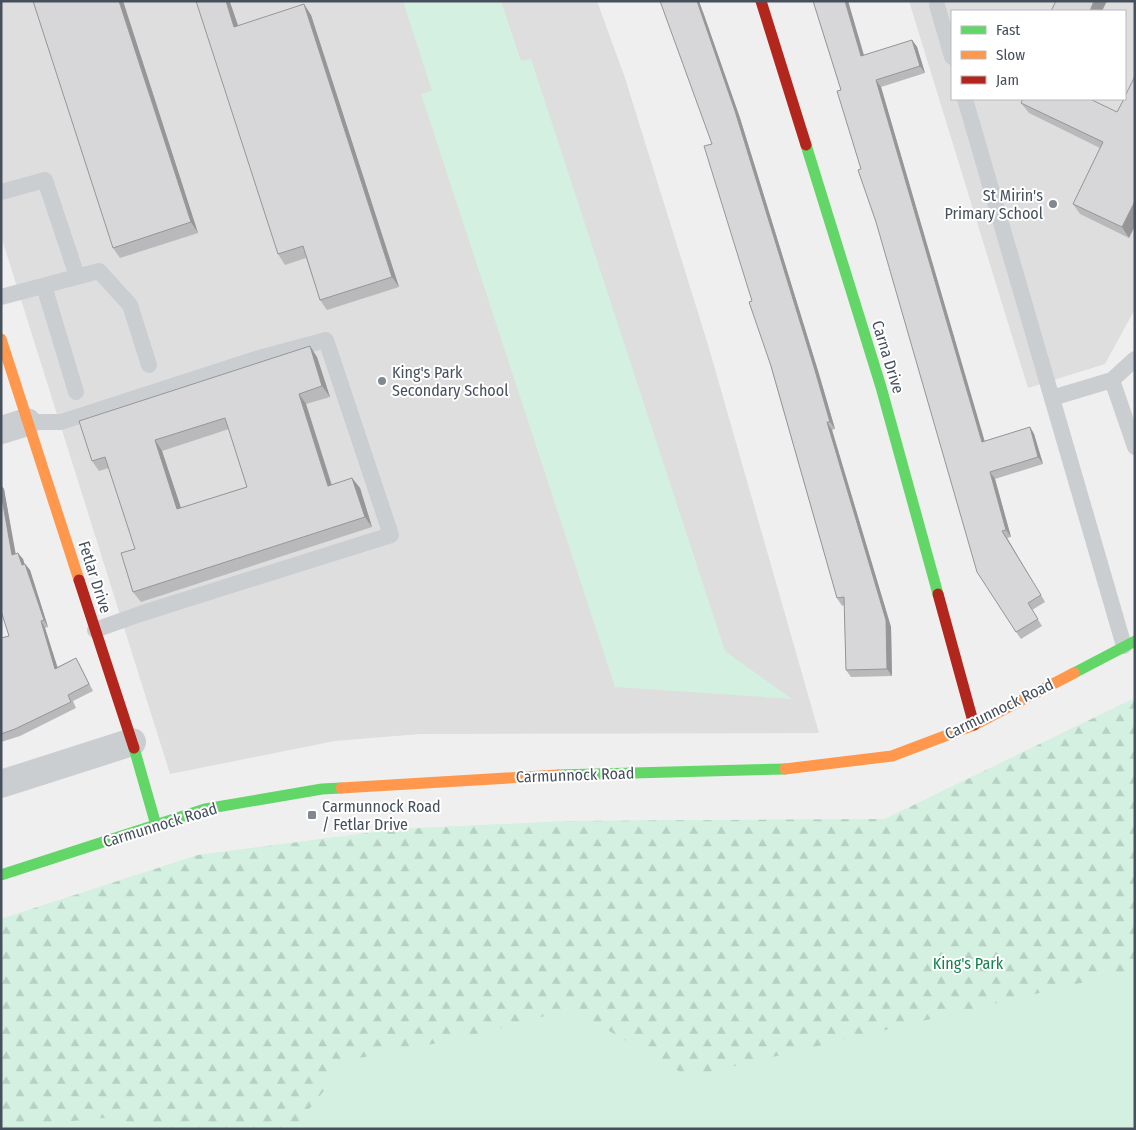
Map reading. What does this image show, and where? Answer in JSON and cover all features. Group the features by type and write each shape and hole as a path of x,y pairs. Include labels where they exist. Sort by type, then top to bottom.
{"street":[{"name":"Carna Drive","path":"761,1 881,387 974,725"},
{"name":"Fetlar Drive","path":"1,339 132,742 156,825"},
{"path":"1,430 27,422"},
{"name":"Carmunnock Road","path":"1,875 205,809 322,789 554,775 804,768 892,756 974,725 1130,643"},
{"path":"1,784 132,742"}],"lane":[{"path":"937,5 951,54"},
{"path":"964,100 1052,398 1130,643"},
{"path":"1,192 45,180 77,276"},
{"path":"1,297 99,271 130,305 149,365"},
{"path":"44,286 76,392"},
{"path":"27,422 61,422 259,358 326,340 391,534 95,630"},
{"path":"1052,398 1112,380 1135,359"},
{"path":"1112,380 1135,447"}],"shaded area":[{"name":"King's Park Secondary School","path":"1,1 597,1 625,78 709,348 819,733 420,734 335,741 170,774 1,236"},
{"name":"St Mirin's Primary School","path":"909,1 1135,1 1135,309 1105,364 1028,388"}],"green space":[{"path":"403,1 501,1 521,61 531,59 725,651 792,699 615,687 421,94 432,91"},
{"name":"King's Park","path":"1135,698 1135,1129 1,1129 1,919 198,855 399,829 572,821 885,819"},
{"name":"King's Park","path":"1135,698 1135,970 689,1077 571,1009 458,1039 349,1060 293,1129 181,1129 103,1118 1,1128 1,919 198,855 399,829 572,821 885,819"}],"building":[{"path":"33,1 119,1 191,222 113,248"},
{"path":"196,1 226,1 234,27 304,4 392,277 320,300 303,246 278,254"},
{"path":"660,1 697,1 735,111 814,367 830,422 827,422 886,620 887,669 846,670 844,597 837,598 771,366 749,302 752,301 704,146 712,144"},
{"path":"813,1 845,1 861,56 912,40 920,66 876,80 982,442 1030,427 1038,457 990,472 1006,530 1002,531 1041,595 1028,603 1038,619 1016,632 977,572 876,222 858,170 861,169 837,91 841,90"},
{"path":"1056,1 1094,1 1090,10 1052,10"},
{"path":"1135,76 1135,201 1122,227 1073,204 1103,142 1021,103 1022,100 1092,100 1117,112 1123,100 1126,100 1126,94"},
{"path":"310,346 322,386 299,394 328,486 352,478 365,517 133,592 121,553 135,549 105,457 92,461 79,421","holes":["225,418 247,487 177,509 155,440"]},
{"path":"1,493 12,555 18,553 22,565 25,564 44,620 41,621 55,669 76,658 89,684 68,695 71,702 1,734 1,638 9,636 1,611"}],"traffic: fast":[{"path":"806,145 881,387 938,594"},
{"path":"1074,673 1135,641"},
{"path":"134,748 156,825"},
{"path":"558,775 785,769"},
{"path":"1,875 205,809 322,789 341,788"}],"traffic: slow":[{"path":"1,339 79,580"},
{"path":"785,769 892,756 974,725 1074,673"},
{"path":"341,788 558,775"}],"traffic: jam":[{"path":"761,1 806,145"},
{"path":"79,580 134,748"},
{"path":"938,594 974,725"}],"place":[{"name":"St Mirin's Primary School","path":"1053,204"},
{"name":"King's Park Secondary School","path":"382,381"},
{"name":"Carmunnock Road / Fetlar Drive","path":"312,815"}]}
